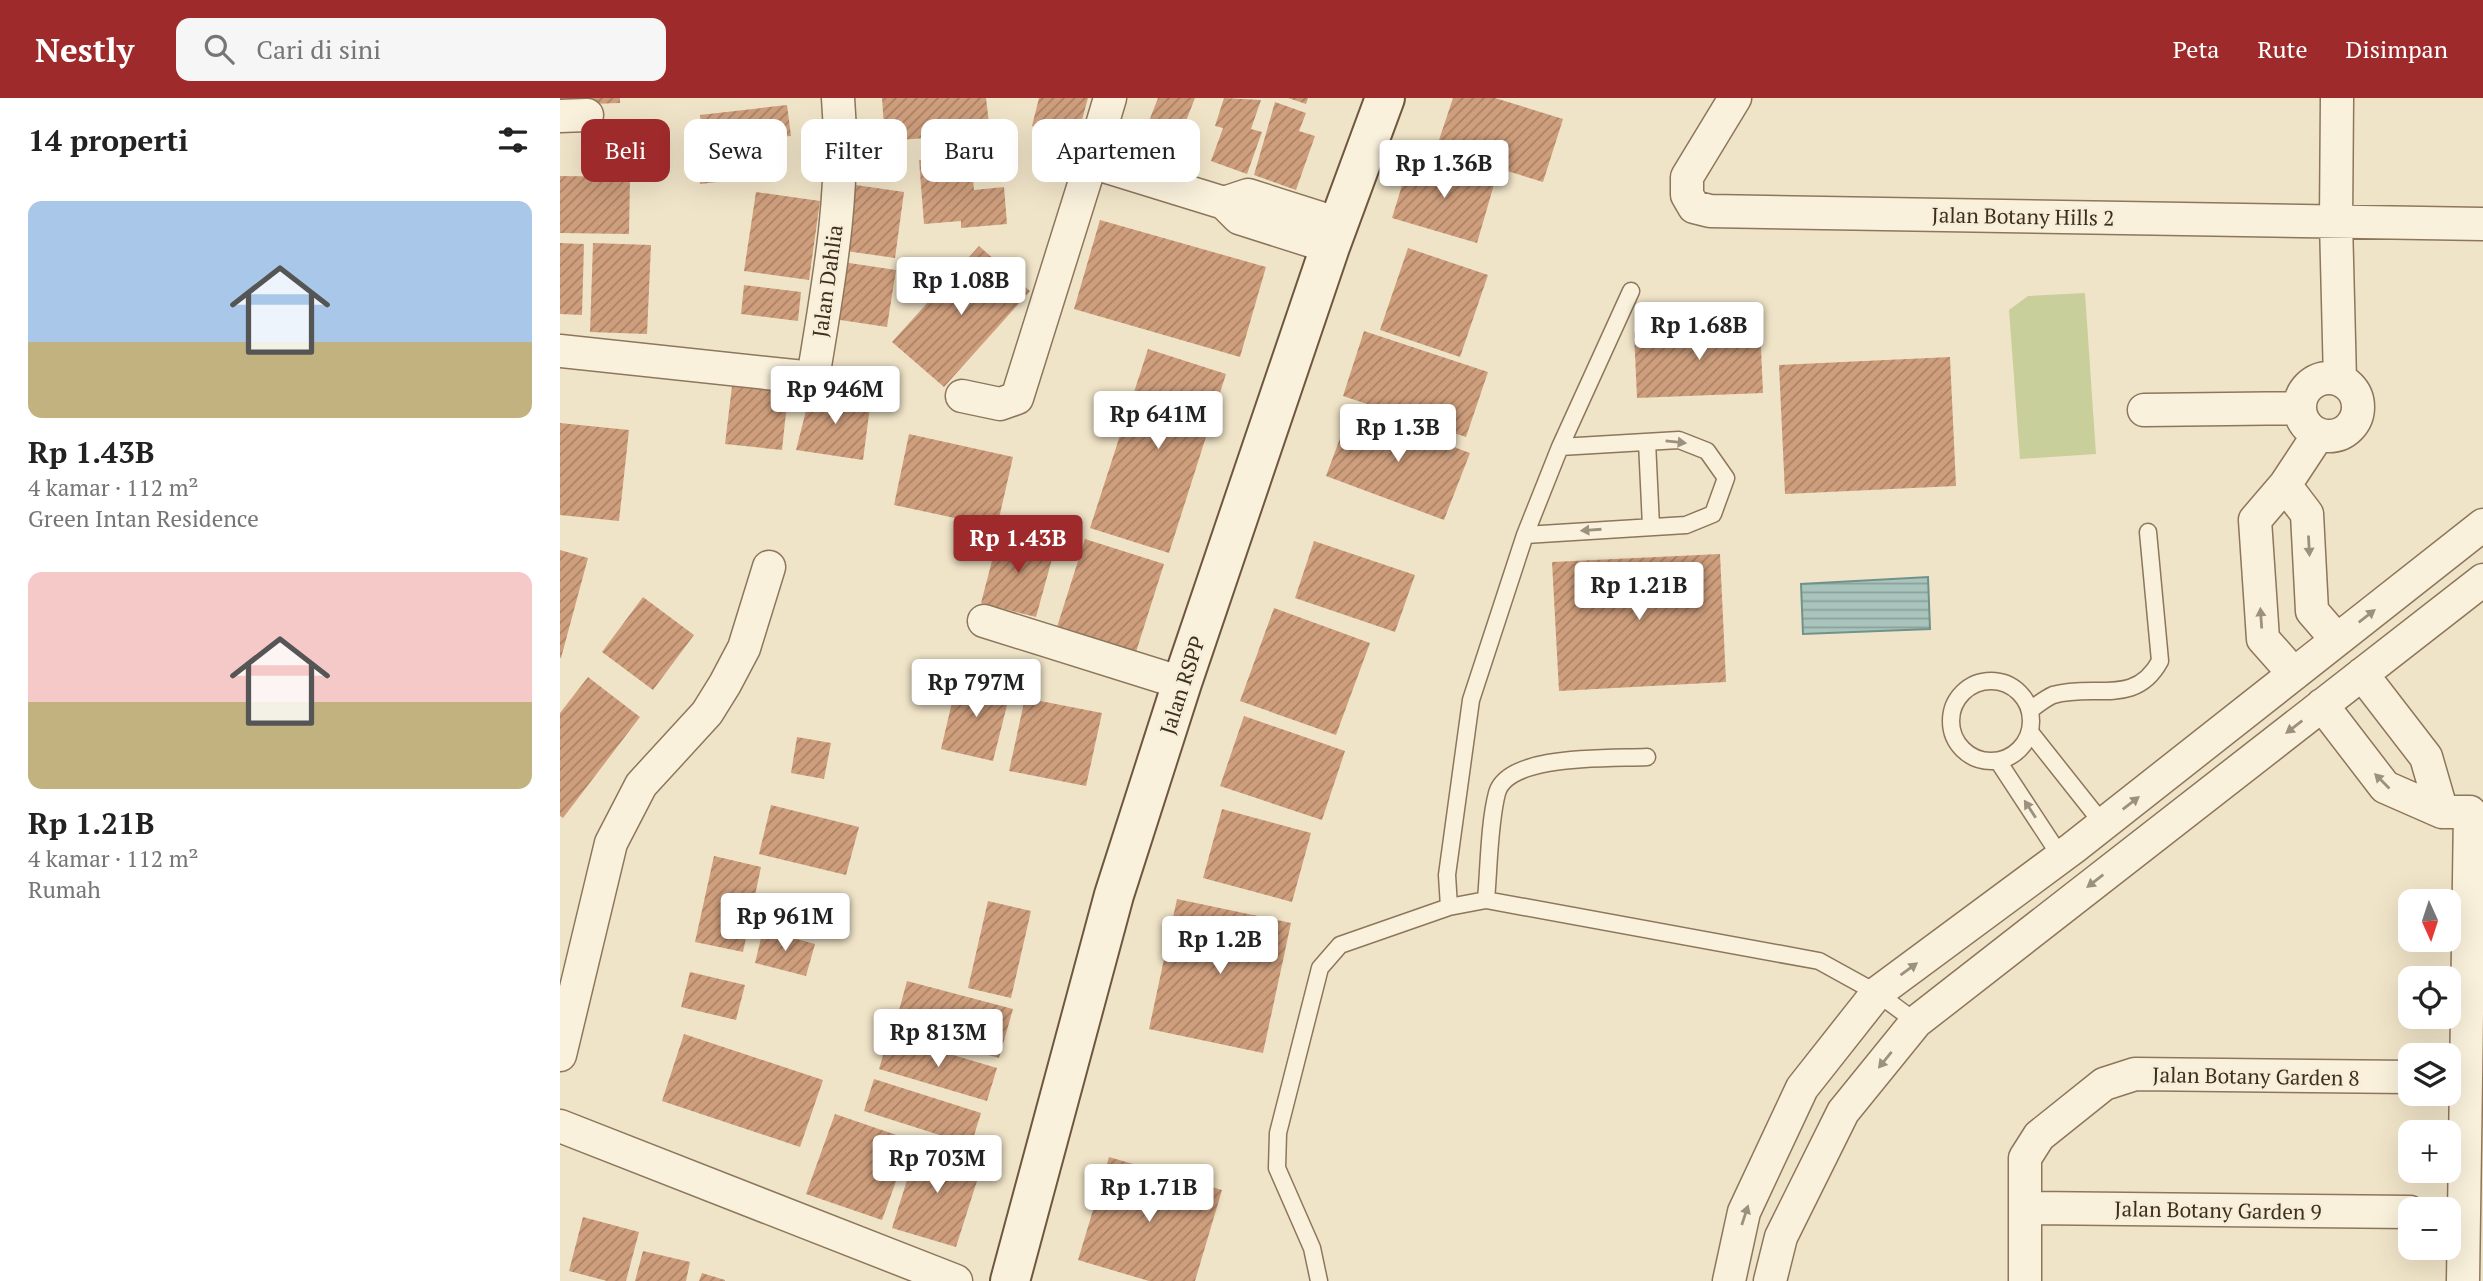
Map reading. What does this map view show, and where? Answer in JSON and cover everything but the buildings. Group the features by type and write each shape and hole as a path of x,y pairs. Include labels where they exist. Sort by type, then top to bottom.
{"street":[{"name":"Jalan Dahlia","path":"560,351 813,378 834,247 840,124 838,98"},
{"path":"1104,119 1110,98"},
{"name":"Jalan RSPP","path":"1010,1281 1114,895 1182,683 1334,236 1385,98"},
{"name":"Jalan Botany Hills 2","path":"1735,98 1687,177 1687,195 1694,207 1710,211 2483,224"},
{"path":"2337,98 2336,222 2340,380"},
{"path":"962,396 1000,404 1017,398 1085,182"},
{"path":"1156,182 1224,203 1239,218 1334,236"},
{"path":"2326,378 2340,380 2353,389 2359,403 2357,419 2347,431 2333,437 2318,435 2305,424 2300,408 2302,394 2312,383 2326,378"},
{"path":"2144,410 2300,408"},
{"path":"2294,674 2263,639 2255,520 2285,485 2318,435"},
{"path":"2285,485 2307,514 2312,611 2337,640"},
{"path":"1729,1281 1744,1212 1802,1088 1877,993 2061,857 2483,525"},
{"path":"560,1055 611,843 641,785 707,713 725,684 744,648 769,568"},
{"path":"1770,1281 1781,1237 1843,1112 1916,1022 2483,580"},
{"path":"984,621 1182,683"},
{"path":"2362,674 2470,809 2475,946 2466,1078 2463,1281"},
{"path":"2322,705 2385,787 2470,809"},
{"name":"Jalan Botany Garden 8","path":"2025,1208 2025,1158 2039,1136 2104,1084 2135,1074 2398,1077"},
{"path":"560,1126 956,1281"},
{"path":"2025,1208 2025,1281"},
{"name":"Jalan Botany Garden 9","path":"2025,1208 2398,1212"}],"lane":[{"path":"1449,907 1447,876 1471,700 1525,535 1560,447 1630,290"},
{"path":"1525,535 1686,524 1713,514 1726,478 1707,451 1679,440 1560,447"},
{"path":"1647,443 1651,526"},
{"path":"2030,710 2053,695 2134,688 2151,678 2160,661 2148,532"},
{"path":"1996,681 2017,690 2030,710 2030,732 2018,751 1998,761 1975,759 1957,744 1950,722 1956,700 1973,684 1996,681"},
{"path":"2030,732 2103,824"},
{"path":"1486,900 1498,790 1512,776 1535,764 1647,757"},
{"path":"1998,761 2061,857"},
{"path":"1319,1281 1312,1248 1277,1168 1278,1133 1320,968 1339,945 1449,907 1486,900 1819,961 1877,993 1916,1022"}],"green space":[{"path":"2085,293 2096,454 2020,459 2009,310 2028,296"}],"water":[{"path":"1928,577 1930,629 1803,634 1801,584"}]}
